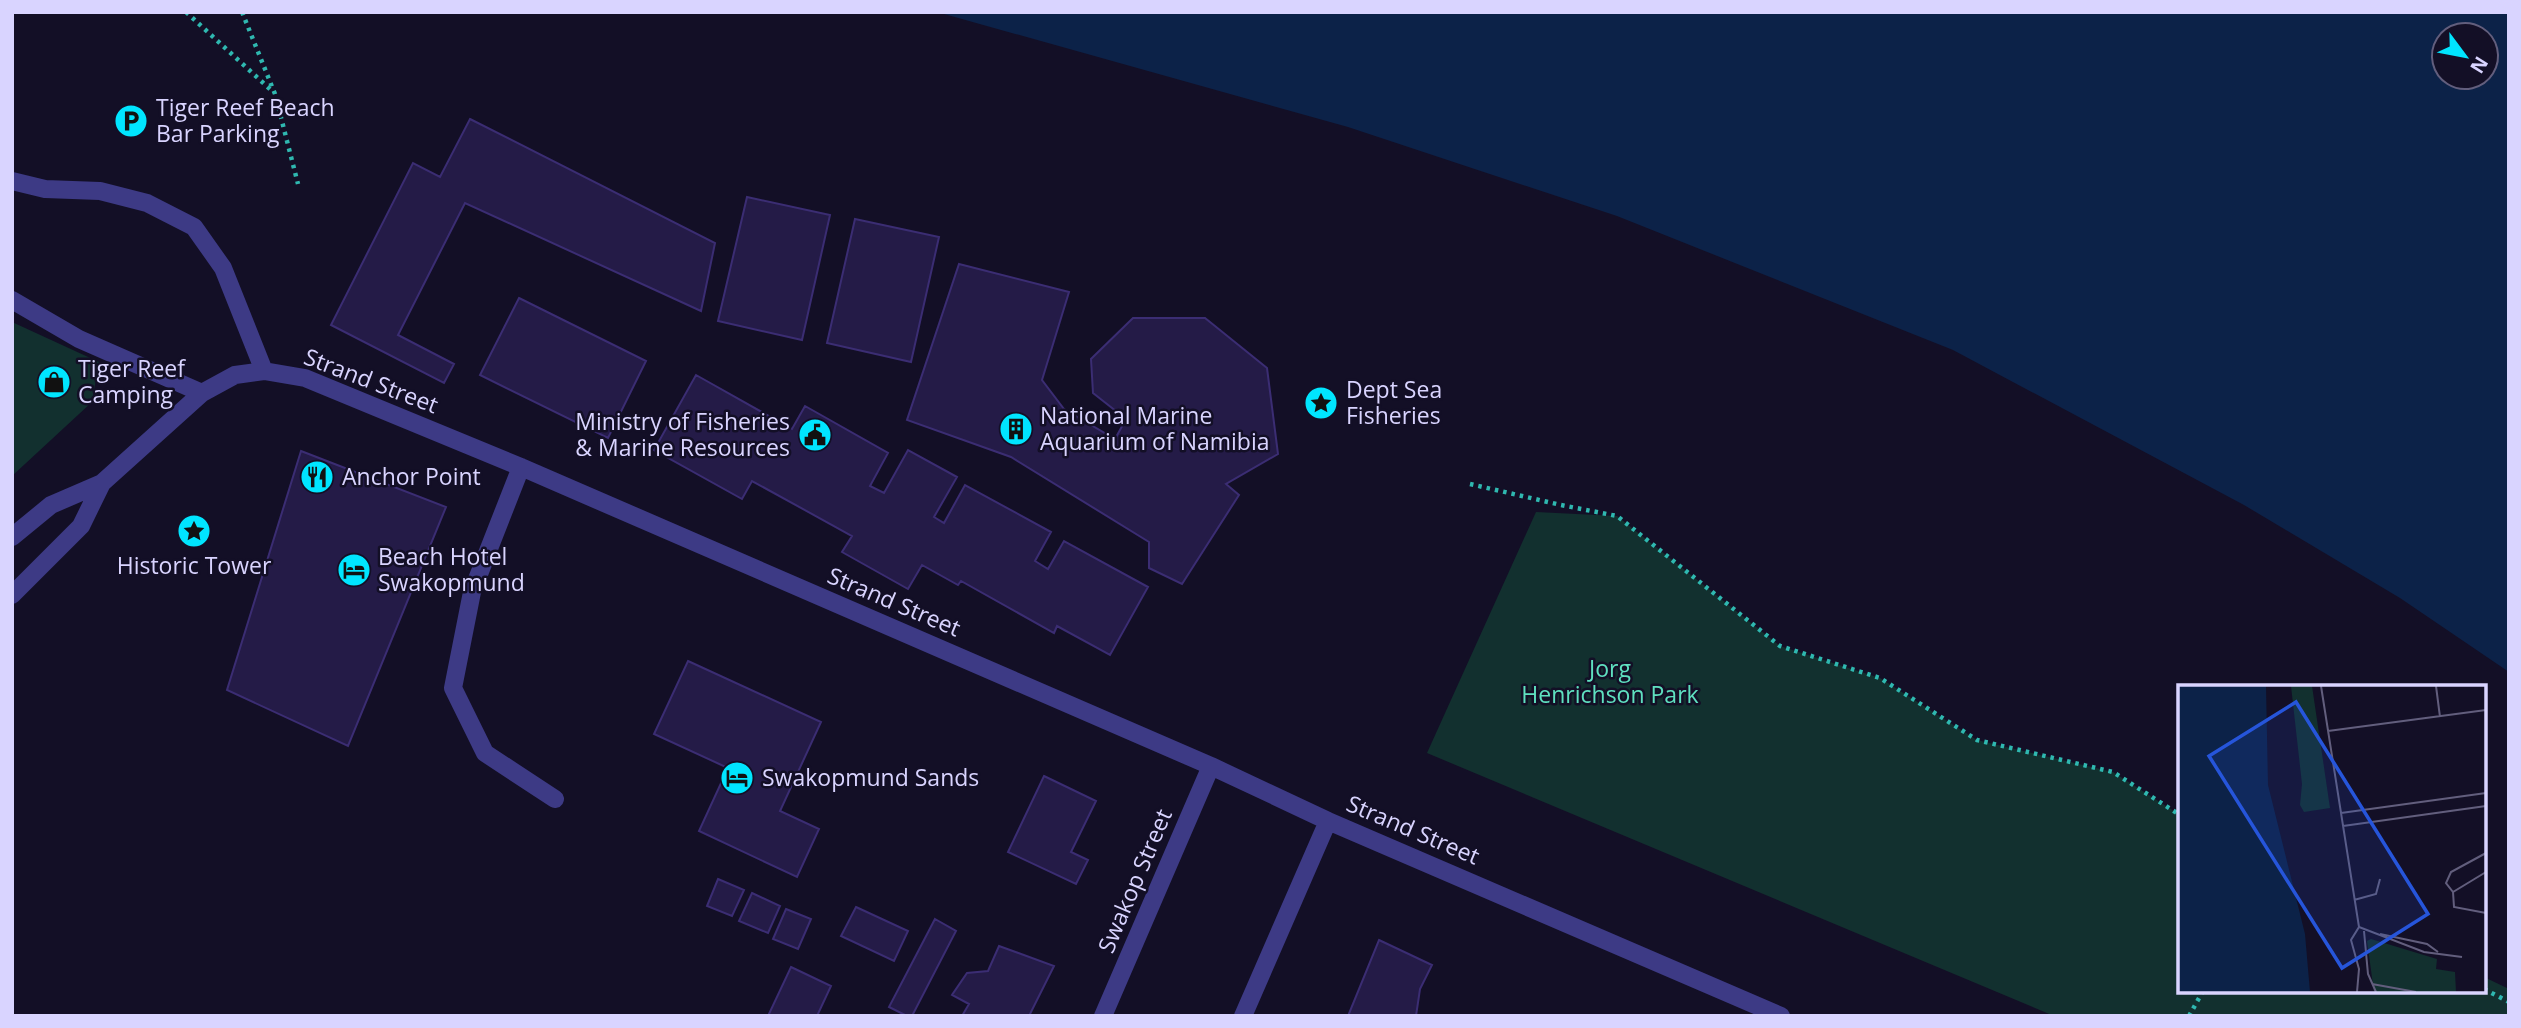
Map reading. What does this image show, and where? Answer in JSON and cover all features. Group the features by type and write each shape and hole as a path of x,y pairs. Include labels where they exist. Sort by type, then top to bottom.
{"street":[{"path":"12,181 45,189 100,191 147,203 194,227 223,268 264,371"},
{"path":"12,300 79,339 202,393"},
{"name":"Strand Street","path":"12,537 51,505 102,484 202,393 235,375 264,371 305,378 521,467 1211,766 1328,821 1781,1016"},
{"path":"521,467 472,592 453,688 485,753 555,799"},
{"path":"12,595 81,526 102,484"},
{"name":"Swakop Street","path":"1103,1016 1211,766"},
{"path":"1243,1016 1328,821"}],"path":[{"path":"186,12 275,94"},
{"path":"242,12 275,94 298,184"},
{"path":"1470,484 1617,516 1780,646 1880,678 1977,740 2113,772 2178,814"},
{"path":"2486,990 2509,1002"},
{"path":"2189,1016 2202,993"}],"green space":[{"name":"Tiger Reef Camping","path":"12,322 99,362 92,402 12,476"},
{"name":"Jorg Henrichson Park","path":"1536,512 1617,516 1780,646 1880,678 1977,740 2113,772 2178,814 2178,993 2486,993 2486,978 2509,989 2509,1016 2054,1016 1427,753"}],"water":[{"path":"937,12 2509,12 2509,672 2400,598 2244,505 1953,350 1617,216 1348,127"}],"building":[{"path":"470,119 715,243 701,311 465,203 398,335 454,364 444,383 331,325 413,163 440,177"},
{"path":"747,197 830,215 802,340 718,321"},
{"path":"855,219 939,237 911,362 827,343"},
{"name":"National Marine Aquarium of Namibia","path":"959,264 1069,292 1042,380 1064,409 1115,439 1126,419 1093,393 1091,359 1133,318 1205,318 1267,368 1278,454 1226,484 1239,495 1182,584 1149,568 1149,542 1011,457 907,420"},
{"path":"519,298 646,361 608,438 480,375"},
{"path":"696,375 792,429 805,406 888,453 870,486 884,493 908,450 957,477 934,517 944,523 965,485 1051,532 1035,561 1048,569 1064,541 1148,587 1110,655 1057,626 1054,633 961,581 958,585 922,565 908,589 842,552 852,536 752,481 742,499 654,450"},
{"path":"301,451 446,507 348,746 227,690"},
{"path":"688,661 821,722 780,811 819,829 797,877 699,831 728,768 654,734"},
{"path":"1044,776 1096,801 1071,852 1088,860 1076,884 1008,852"},
{"path":"718,879 744,890 732,916 707,906"},
{"path":"752,893 780,906 768,933 739,921"},
{"path":"856,907 908,931 894,961 841,936"},
{"path":"786,909 811,919 798,949 773,939"},
{"path":"935,919 956,931 912,1016 907,1016 889,1007"},
{"path":"1379,940 1432,965 1420,989 1416,1016 1348,1016"},
{"path":"999,946 1054,966 1029,1016 962,1016 969,1004 952,995 967,973 988,971"},
{"path":"791,967 831,986 817,1016 768,1016"}],"place":[{"name":"Tiger Reef Beach Bar Parking","path":"131,121"},
{"name":"Tiger Reef Camping","path":"54,382"},
{"name":"Dept Sea Fisheries","path":"1321,403"},
{"name":"National Marine Aquarium of Namibia","path":"1016,429"},
{"name":"Ministry of Fisheries & Marine Resources","path":"815,435"},
{"name":"Anchor Point","path":"317,477"},
{"name":"Historic Tower","path":"194,531"},
{"name":"Beach Hotel Swakopmund","path":"354,570"},
{"name":"Swakopmund Sands","path":"737,778"}]}
